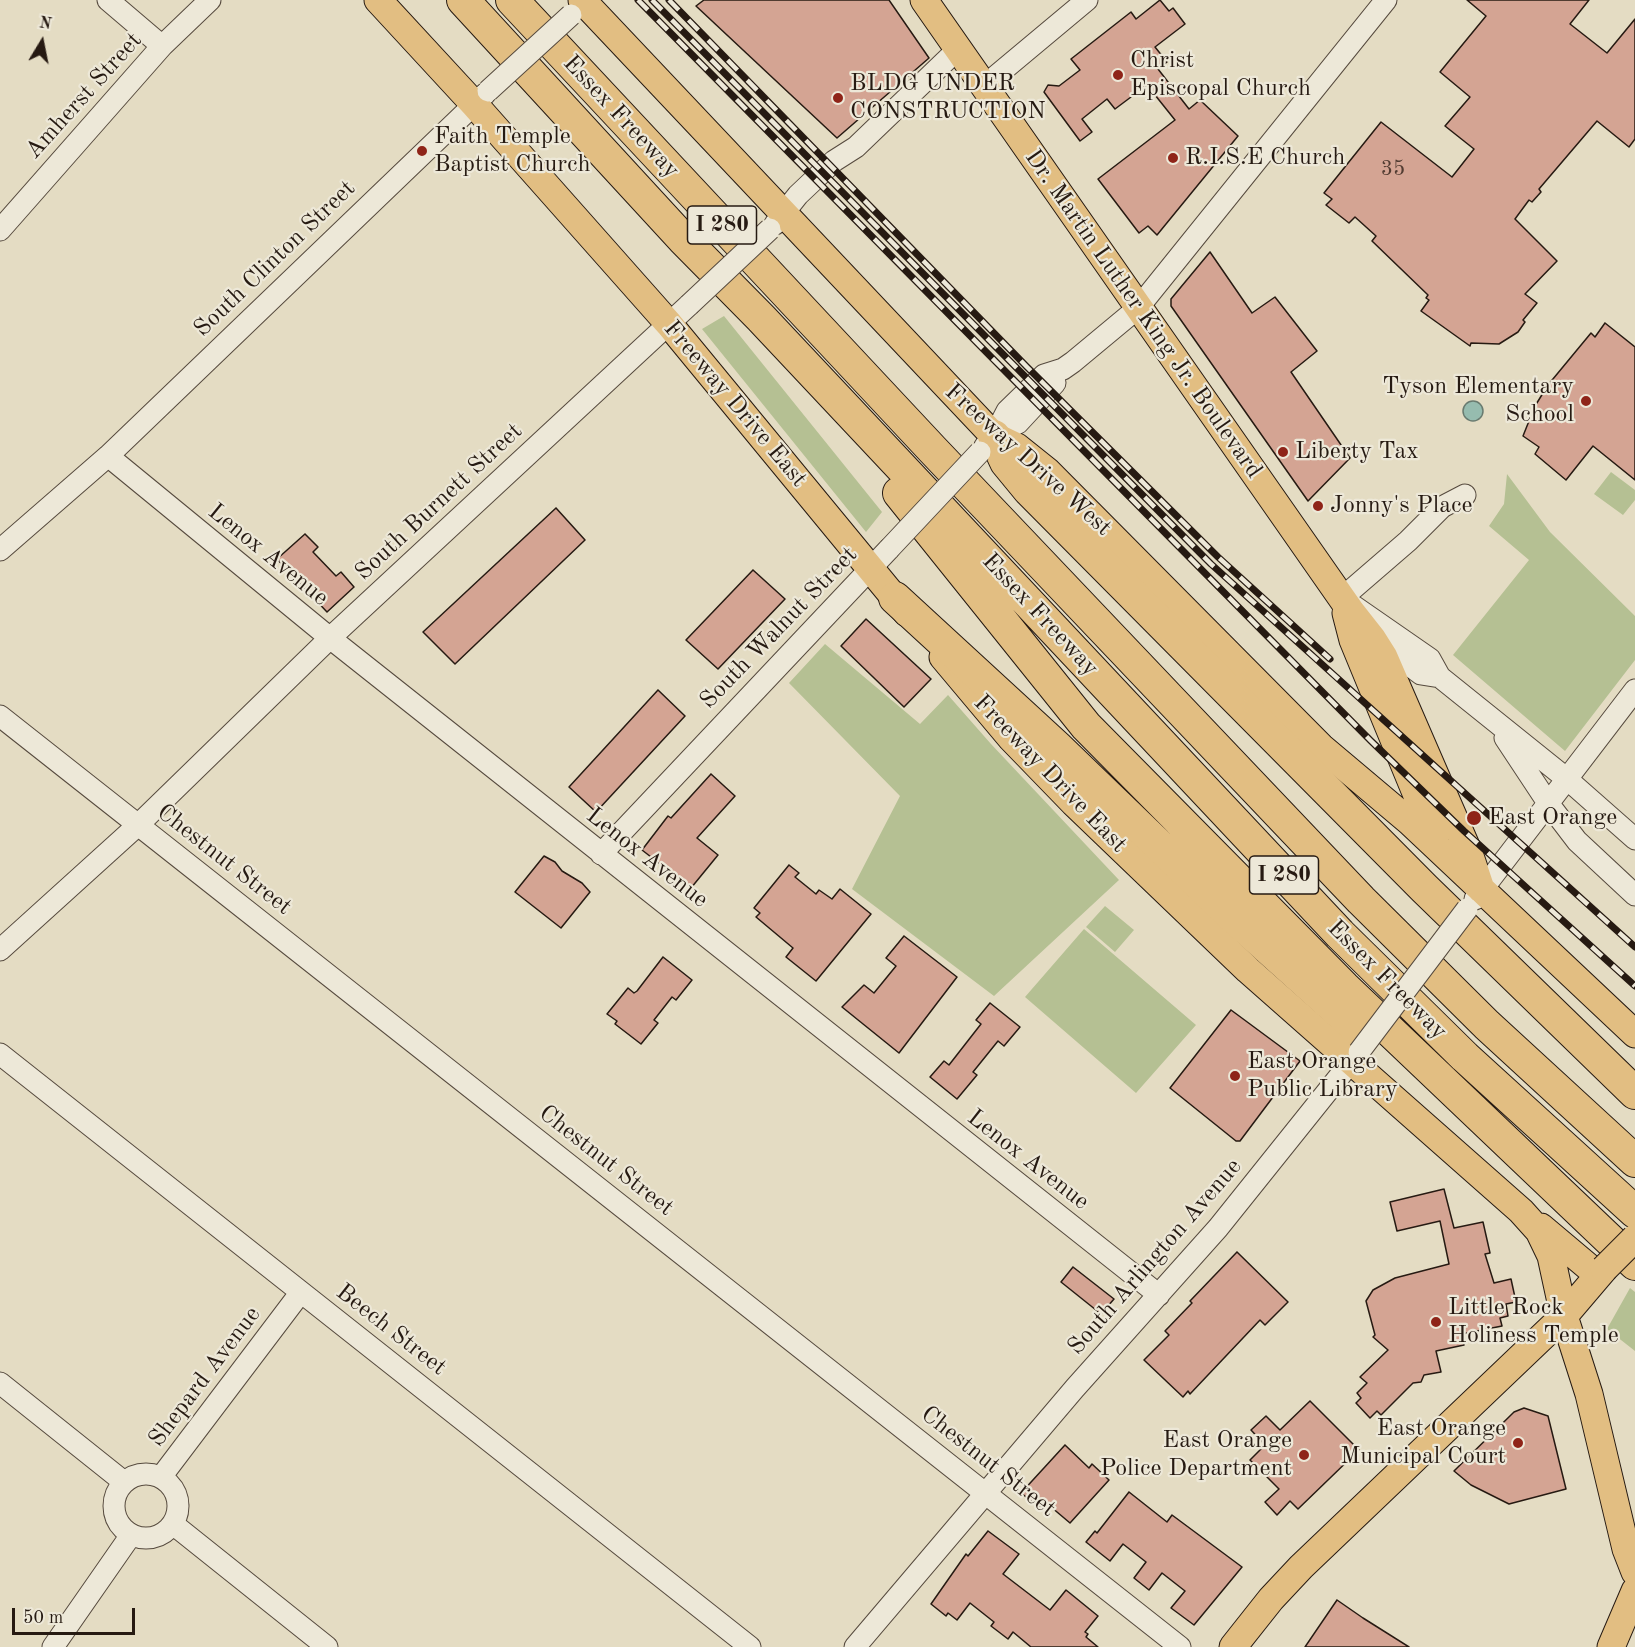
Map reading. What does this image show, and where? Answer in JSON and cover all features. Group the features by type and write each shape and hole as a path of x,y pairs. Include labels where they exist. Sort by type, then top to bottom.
{"highway":[{"name":"Essex Freeway","path":"463,0 683,239 761,318 1340,934 1473,1065 1635,1212"},
{"name":"Essex Freeway","path":"512,0 933,450 1361,900 1486,1025 1635,1161"},
{"path":"761,318 1052,687 1086,726 1344,987 1635,1265"},
{"path":"987,444 1006,462 1029,490 1424,888 1635,1094"},
{"path":"895,598 1318,994 1496,1151 1635,1265"}],"main road":[{"name":"Freeway Drive East","path":"378,0 481,98 991,716 1074,803 1248,970 1355,1057 1521,1211 1539,1231 1548,1247 1564,1316 1589,1394 1626,1549 1635,1572"},
{"name":"Dr. Martin Luther King Jr. Boulevard","path":"924,0 1384,657 1465,843 1474,899"},
{"name":"Freeway Drive West","path":"583,4 777,223 987,444 1017,447 1047,471 1321,747 1398,811 1440,852"},
{"name":"Dr. Martin Luther King Jr. Boulevard","path":"1342,598 1353,640 1440,852 1474,899 1635,1034"},
{"path":"1521,1211 1601,1272"},
{"path":"1233,1647 1271,1599 1301,1567 1564,1316 1601,1272 1635,1238"},
{"path":"1611,1647 1635,1591"}],"street":[{"path":"108,0 162,46"},
{"name":"Amherst Street","path":"0,230 162,46 210,0"},
{"path":"984,86 1087,0"},
{"name":"South Walnut Street","path":"601,854 987,444 1007,411 1044,375 1063,369 1138,308 1386,0"},
{"name":"South Clinton Street","path":"0,550 108,456 481,98 583,4"},
{"name":"South Burnett Street","path":"0,950 138,825 330,638 777,223 798,195 834,161 855,147 958,49"},
{"name":"Lenox Avenue","path":"108,456 330,638 1159,1295"},
{"path":"1465,495 1442,507 1408,541 1342,598 1424,654 1433,662 1440,677 1567,779 1635,839"},
{"path":"1372,638 1421,674 1440,677"},
{"name":"South Arlington Avenue","path":"855,1647 986,1492 1238,1205 1355,1057 1635,690"},
{"name":"Chestnut Street","path":"0,716 1180,1647"},
{"path":"1497,725 1548,803 1590,855 1635,895"},
{"name":"Beech Street","path":"0,1054 750,1647"},
{"name":"Shepard Avenue","path":"173,1524 178,1512 178,1501 170,1483 161,1477 301,1292"},
{"path":"0,1383 124,1482"},
{"path":"161,1477 148,1473 135,1475 124,1482 117,1490 114,1510 117,1520 131,1534 140,1538 154,1538 163,1534 173,1524 327,1647"},
{"path":"53,1647 131,1534"}],"green space":[{"path":"724,316 882,512 866,532 702,329"},
{"path":"1611,472 1635,490 1635,500 1623,515 1594,494"},
{"path":"1507,474 1550,532 1635,616 1635,660 1565,751 1453,655 1529,560 1489,526 1504,504"},
{"path":"825,644 920,724 948,695 1119,880 994,996 852,889 900,796 789,683"},
{"path":"1105,906 1134,930 1115,952 1086,927"},
{"path":"1084,929 1196,1025 1136,1093 1025,997"},
{"path":"1630,1288 1635,1292 1635,1351 1607,1329"}],"water":[{"path":"1469,401 1477,401 1483,407 1483,415 1477,421 1469,421 1463,415 1463,407"}],"building":[{"name":"BLDG UNDER CONSTRUCTION","path":"704,0 889,0 929,58 837,138 696,6"},
{"path":"1160,0 1169,11 1173,8 1185,24 1155,47 1167,62 1158,69 1189,109 1200,100 1238,136 1157,235 1148,226 1139,233 1098,179 1175,120 1147,85 1115,109 1107,99 1082,119 1092,132 1080,141 1044,92 1048,85 1059,86 1080,70 1071,59 1131,12 1136,19"},
{"path":"1467,0 1589,0 1570,24 1607,53 1635,19 1635,139 1629,147 1597,121 1539,189 1541,192 1532,202 1529,200 1515,219 1557,261 1525,294 1537,303 1523,320 1525,322 1518,332 1499,344 1471,343 1470,346 1421,311 1429,300 1426,298 1428,295 1372,241 1376,236 1355,217 1349,223 1326,205 1332,199 1324,193 1381,122 1452,177 1474,149 1445,126 1470,97 1440,72 1486,16"},
{"path":"1210,252 1252,313 1275,297 1317,351 1291,372 1350,458 1308,501 1171,306 1171,299"},
{"name":"Tyson Elementary School","path":"1605,323 1635,347 1635,480 1593,446 1566,480 1535,454 1539,447 1523,436 1535,406 1548,385 1591,333 1595,337"},
{"path":"556,508 585,540 455,664 423,632"},
{"path":"305,534 318,547 313,552 336,576 341,572 354,587 327,612 277,559"},
{"path":"753,570 785,599 718,669 686,640"},
{"path":"866,619 931,679 904,707 841,646"},
{"path":"658,690 685,716 596,812 569,787"},
{"path":"711,774 735,796 697,838 718,855 691,888 642,850 668,816 671,818"},
{"path":"544,856 555,862 562,871 582,883 590,892 561,928 515,892"},
{"path":"789,865 799,873 795,877 816,894 819,890 832,899 840,889 871,914 816,981 786,957 793,948 756,917 760,913 754,908"},
{"path":"904,936 957,977 899,1053 842,1007 864,985 874,993 896,966 886,958"},
{"path":"663,957 692,980 676,1000 672,997 654,1020 658,1023 641,1044 615,1024 617,1021 607,1014 628,988 634,993 637,991"},
{"path":"990,1003 1020,1027 1004,1046 998,1041 973,1072 977,1075 957,1099 930,1077 944,1061 949,1065 981,1024 976,1020"},
{"name":"East Orange Public Library","path":"1231,1010 1300,1061 1240,1141 1236,1141 1170,1088"},
{"name":"Little Rock Holiness Temple","path":"1444,1189 1454,1228 1483,1222 1490,1253 1485,1254 1494,1283 1511,1279 1516,1302 1506,1304 1508,1316 1500,1318 1502,1326 1462,1334 1464,1345 1436,1351 1441,1372 1424,1375 1421,1382 1413,1383 1381,1415 1377,1411 1370,1418 1356,1403 1361,1398 1357,1393 1367,1383 1360,1377 1388,1350 1373,1337 1375,1335 1366,1301 1373,1290 1395,1278 1449,1264 1440,1221 1397,1231 1390,1202"},
{"path":"1237,1252 1288,1302 1265,1325 1260,1320 1190,1394 1188,1391 1183,1397 1144,1360 1169,1335 1165,1331 1192,1303 1190,1301"},
{"path":"1073,1267 1114,1299 1101,1314 1061,1282"},
{"name":"East Orange Police Department","path":"1310,1401 1359,1450 1298,1509 1290,1501 1277,1515 1265,1502 1279,1489 1250,1460 1265,1445 1251,1430 1266,1416 1280,1430"},
{"name":"East Orange Municipal Court","path":"1524,1408 1548,1416 1566,1489 1509,1504 1471,1485 1454,1471 1514,1412"},
{"path":"1065,1445 1089,1468 1092,1464 1109,1480 1070,1523 1044,1501 1039,1507 1021,1493"},
{"path":"1129,1492 1167,1522 1172,1515 1242,1567 1194,1625 1171,1608 1185,1591 1162,1573 1149,1590 1134,1578 1146,1562 1123,1544 1110,1561 1086,1542 1095,1531 1097,1533"},
{"path":"988,1531 1019,1554 1003,1574 1050,1610 1066,1590 1098,1616 1085,1632 1088,1634 1086,1637 1098,1647 1031,1647 1013,1632 1008,1639 991,1626 994,1622 970,1603 957,1620 948,1613 946,1616 931,1604 966,1554 968,1556"},
{"path":"1337,1600 1363,1618 1409,1647 1305,1647"}],"railway":[{"path":"638,0 1371,741 1464,831 1635,986"},
{"path":"652,0 1211,564 1635,947"},
{"path":"669,0 1027,367 1218,557 1330,659"}],"place":[{"name":"Christ Episcopal Church","path":"1118,75"},
{"name":"BLDG UNDER CONSTRUCTION","path":"838,98"},
{"name":"Faith Temple Baptist Church","path":"422,151"},
{"name":"R.I.S.E Church","path":"1173,158"},
{"name":"Tyson Elementary School","path":"1586,401"},
{"name":"Liberty Tax","path":"1283,452"},
{"name":"Jonny's Place","path":"1318,506"},
{"name":"East Orange","path":"1474,818"},
{"name":"East Orange Public Library","path":"1235,1076"},
{"name":"Little Rock Holiness Temple","path":"1436,1322"},
{"name":"East Orange Municipal Court","path":"1518,1443"},
{"name":"East Orange Police Department","path":"1304,1455"}]}
